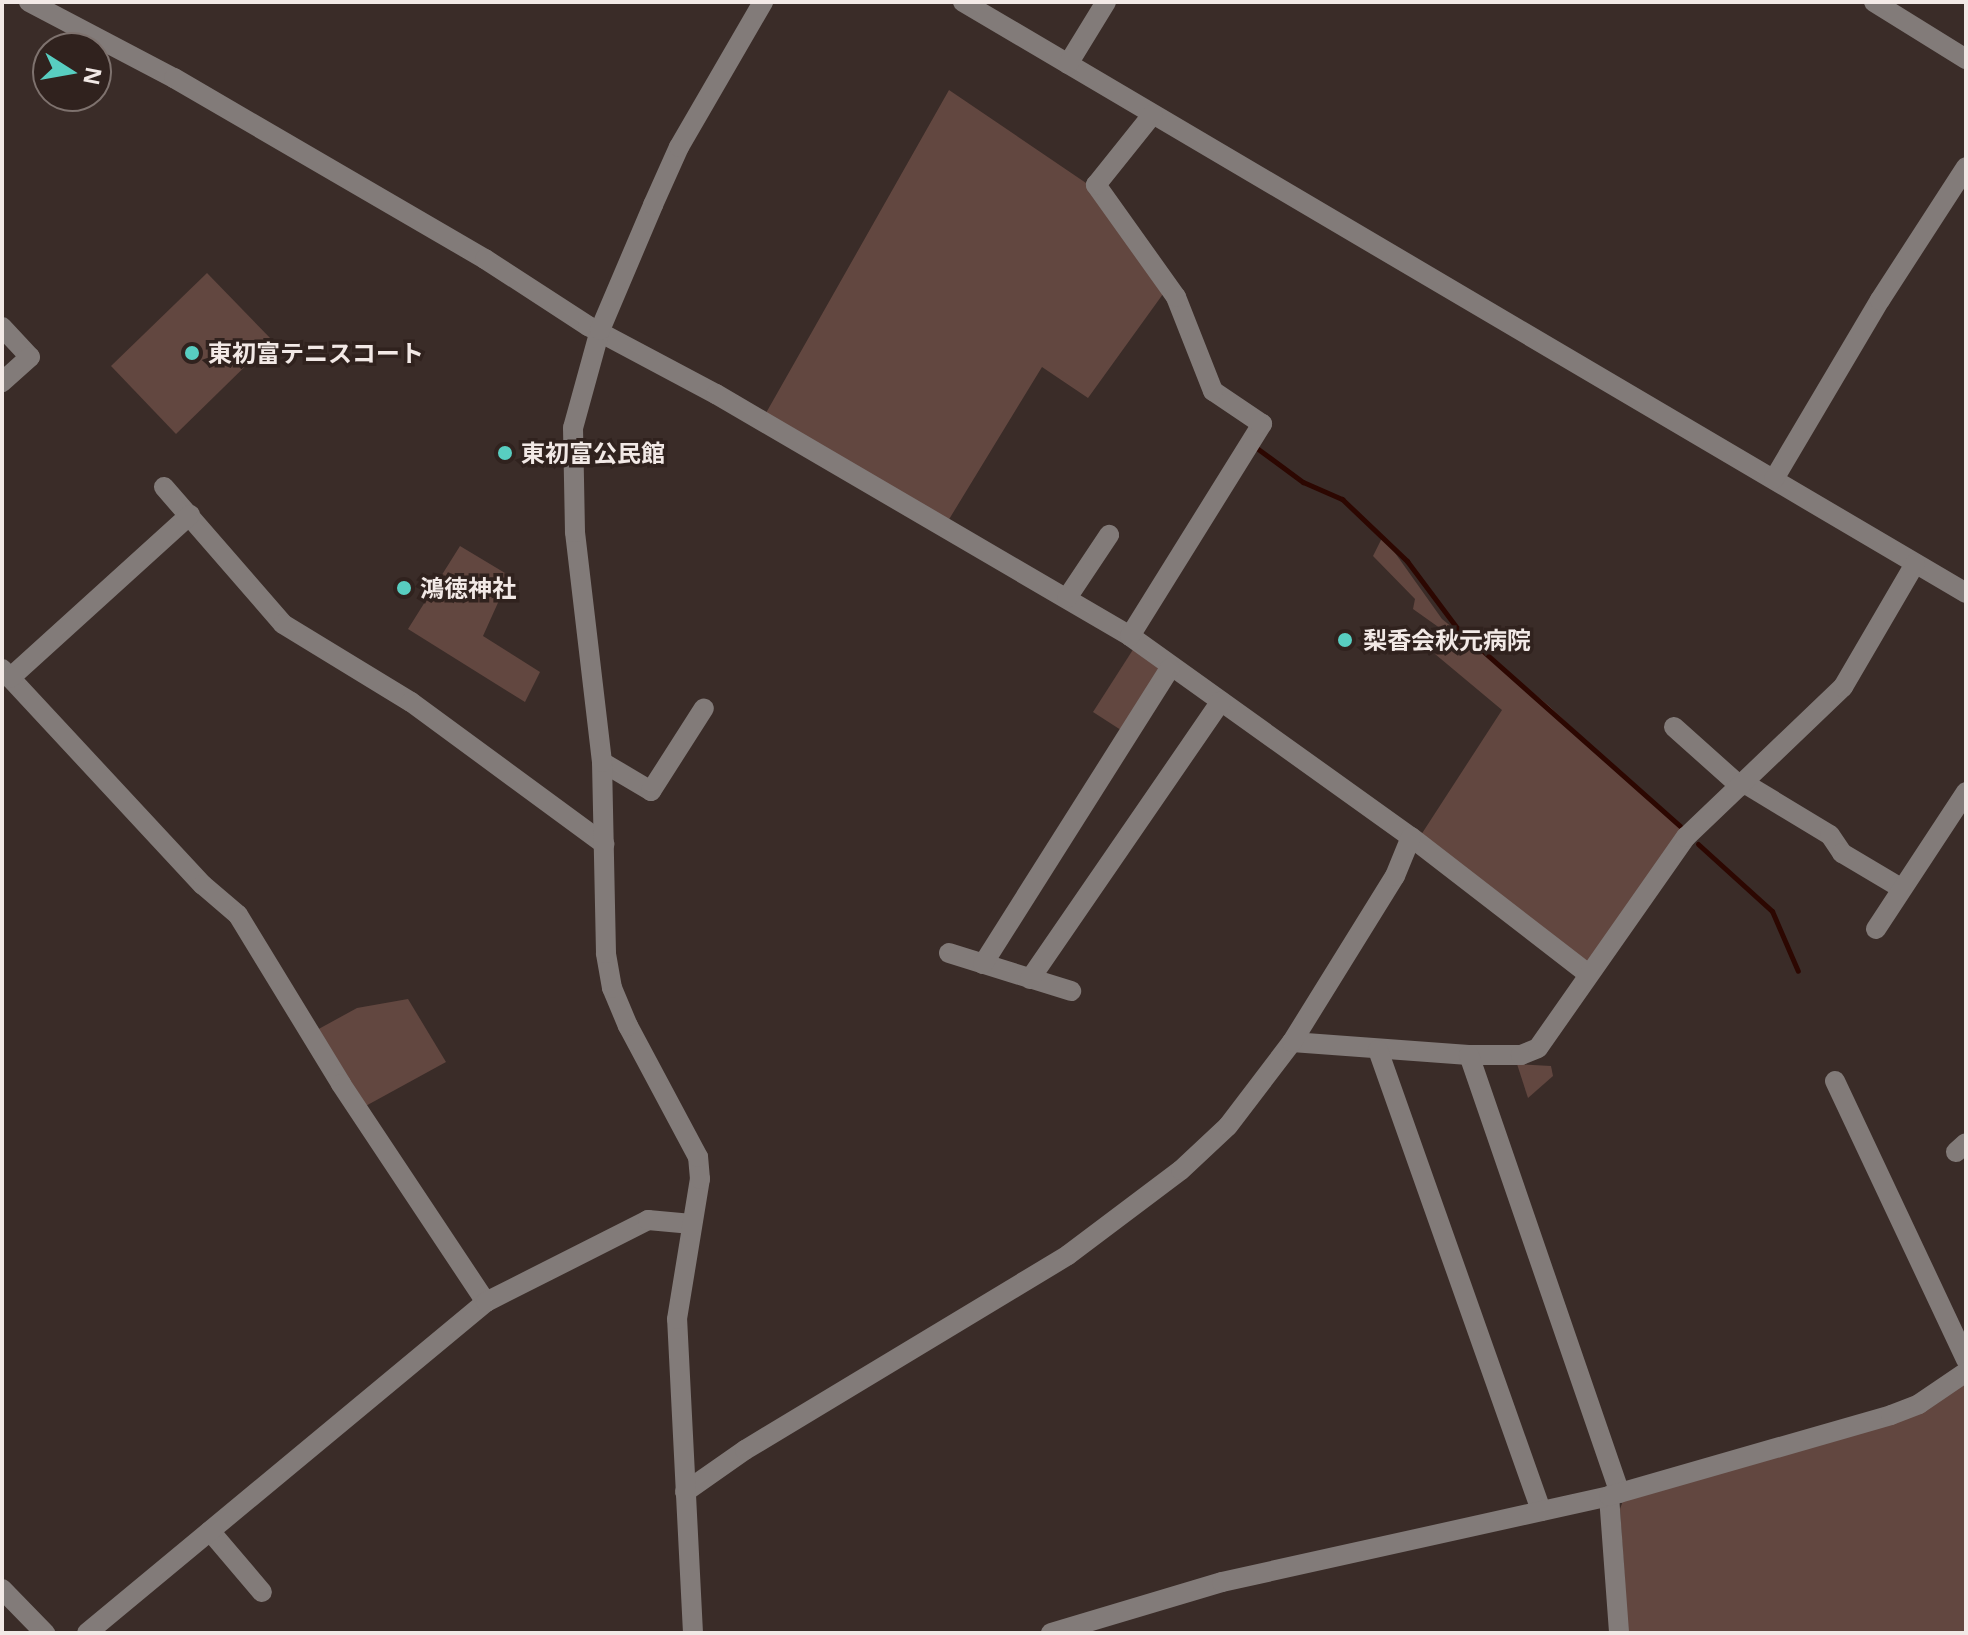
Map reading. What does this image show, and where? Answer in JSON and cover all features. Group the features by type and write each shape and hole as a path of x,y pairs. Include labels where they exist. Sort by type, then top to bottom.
{"street":[{"path":"29,2 174,78 600,330 1130,636 1170,668 1411,837 1588,974"},
{"path":"693,1633 677,1319 692,1224 698,1157 612,988 606,953 602,762 571,486 573,428 600,330 679,147 763,2"},
{"path":"963,2 1966,593"},
{"path":"1068,64 1106,2"},
{"path":"1874,2 1966,59"},
{"path":"1130,636 1262,424 1213,391 1176,297 1096,185 1152,115"},
{"path":"1774,479 1880,300 1966,167"},
{"path":"2,327 30,357 2,382"},
{"path":"164,487 283,624 411,702 604,844"},
{"path":"190,515 6,673 203,885 238,915 341,1084 486,1302"},
{"path":"1067,598 1109,535"},
{"path":"1292,1042 1469,1055 1521,1055 1538,1048 1686,837 1843,687 1915,564"},
{"path":"983,964 1170,668"},
{"path":"1030,979 1221,701"},
{"path":"602,762 651,791 704,708"},
{"path":"1674,727 1742,785 1830,835 1842,853 1901,888"},
{"path":"1876,929 1966,792"},
{"path":"685,1492 1117,1221 1228,1126 1292,1042 1395,876 1411,837"},
{"path":"949,953 1071,991"},
{"path":"1378,1050 1541,1511"},
{"path":"1469,1055 1615,1495 1619,1633"},
{"path":"1835,1081 1966,1360"},
{"path":"87,1633 486,1302 648,1220 692,1224"},
{"path":"1051,1633 1222,1582 1615,1495 1891,1415 1919,1404 1966,1372"},
{"path":"210,1531 262,1592"},
{"path":"2,1589 45,1633"}],"shaded area":[{"path":"949,90 1086,183 1163,294 1088,398 1042,367 948,521 766,413"},
{"name":"東初富テニスコート","path":"207,273 272,340 176,434 111,366"},
{"path":"1383,536 1442,619 1548,705 1682,830 1586,964 1419,838 1502,710 1435,654 1444,631 1413,609 1415,599 1373,556"},
{"path":"460,546 510,576 483,636 540,672 525,702 408,629"},
{"path":"1134,648 1158,664 1160,676 1124,732 1093,712"},
{"path":"408,999 446,1062 362,1108 315,1031 357,1008"},
{"path":"1517,1064 1551,1066 1553,1076 1528,1098"},
{"path":"1966,1373 1966,1633 1628,1633 1620,1509 1624,1498 1833,1431"}],"waterway":[{"path":"1258,449 1303,482 1342,499 1407,561 1457,628 1680,826"},
{"path":"1698,844 1772,911 1798,971"}],"place":[{"name":"東初富テニスコート","path":"192,353"},
{"name":"東初富公民館","path":"505,453"},
{"name":"鴻徳神社","path":"404,588"},
{"name":"梨香会秋元病院","path":"1345,640"}]}
